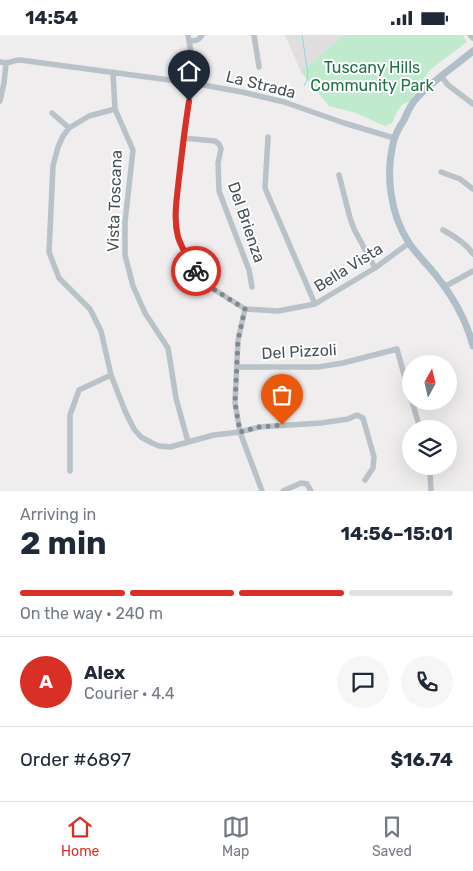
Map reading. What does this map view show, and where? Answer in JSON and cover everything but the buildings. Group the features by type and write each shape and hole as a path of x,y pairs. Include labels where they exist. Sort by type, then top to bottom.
{"main road":[{"path":"473,51 432,83 409,109 394,138 390,168 391,196 401,227 409,243 455,301 467,324 473,345"}],"street":[{"path":"189,38 197,41 202,35"},
{"path":"254,35 259,67"},
{"path":"470,35 473,38"},
{"name":"Bella Vista","path":"189,38 192,58 192,83 183,138 176,219 178,236 184,252 204,283 245,309 278,311 315,304 375,268 409,243"},
{"name":"La Strada","path":"3,63 20,60 192,83 242,92 284,102 394,138"},
{"path":"0,101 4,83 3,63"},
{"name":"Vista Toscana","path":"113,72 115,109 133,150 125,222 125,255 132,285 145,313 168,348 176,398 188,442"},
{"path":"441,76 448,85 473,104"},
{"path":"115,109 90,116 69,128 63,136 53,166 48,252 59,278 90,309 101,331 111,375 124,411 134,429 141,437 152,443 170,447 214,435 240,432 259,427 321,423 348,419 357,415 363,418 374,457 372,468 366,480"},
{"path":"52,113 69,128"},
{"path":"268,137 265,187 315,304"},
{"name":"Del Brienza","path":"183,138 215,141 219,144 221,149 218,163 219,191 250,270 252,287"},
{"path":"441,172 460,179 473,189"},
{"path":"339,175 350,219 375,268"},
{"path":"443,230 456,236 473,254"},
{"path":"444,287 473,271"},
{"path":"245,309 238,340 235,403 240,432 262,491"},
{"name":"Del Pizzoli","path":"237,367 318,367 343,363 397,349 402,366"},
{"path":"70,471 70,415 79,390 111,375"},
{"path":"430,475 431,491"},
{"path":"283,491 301,483 307,484 311,491"}],"shaded area":[{"path":"285,35 345,35 301,72"}],"green space":[{"name":"Tuscany Hills Community Park","path":"345,35 463,35 467,42 431,69 419,84 410,101 403,104 398,110 392,123 385,126 356,113 329,106 301,72"}],"waterway":[{"path":"302,35 308,74 304,86"}],"way so far":[{"path":"196,271 204,283 245,309 238,340 235,403 240,432 259,427 282,425"}],"route":[{"path":"189,101 183,138 176,219 178,236 184,252 196,271"}]}
